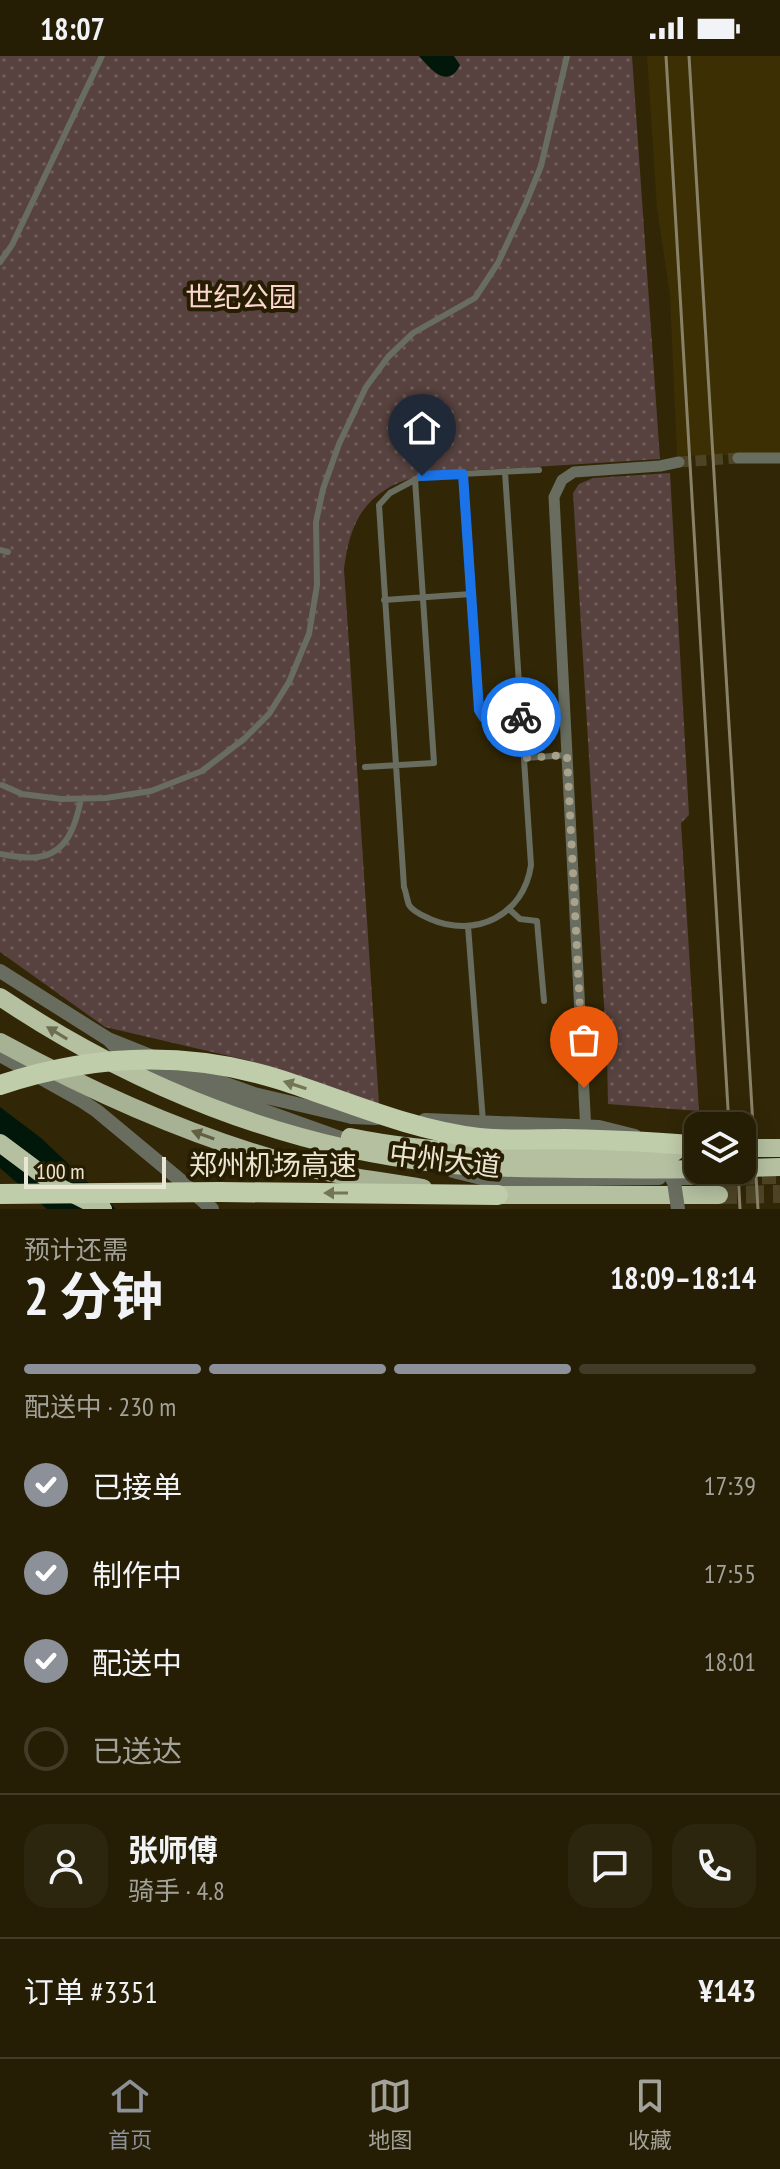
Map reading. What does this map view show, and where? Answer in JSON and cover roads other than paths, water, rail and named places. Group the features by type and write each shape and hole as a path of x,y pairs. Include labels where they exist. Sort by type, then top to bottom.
{"highway":[{"name":"中州大道","path":"0,997 76,1045 130,1074 217,1111 338,1148 493,1168 684,1169"},
{"path":"0,1085 90,1062 139,1060 216,1064 256,1073 422,1127 480,1138 602,1140 684,1147"},
{"path":"179,1094 367,1141 531,1153 684,1148"},
{"path":"0,1143 59,1187 103,1209"},
{"path":"756,1148 780,1148"},
{"path":"756,1168 780,1167"},
{"name":"中州大道","path":"492,1188 558,1196 719,1186"},
{"name":"郑州机场高速","path":"0,1194 216,1201 492,1188"}],"main road":[{"name":"中州大道","path":"0,1042 128,1106 248,1151 322,1171 429,1189 492,1188"}],"street":[{"path":"738,458 780,458"},
{"path":"588,1179 554,497 562,480 574,472 679,462"},
{"path":"0,971 108,1039 254,1094 352,1117 599,1127 633,1135 666,1166 674,1182 678,1209"},
{"path":"108,1039 132,1064 492,1188 588,1179 719,1186"},
{"path":"0,1055 97,1111 180,1180 216,1201"}],"lane":[{"path":"0,262 12,245 102,56"},
{"path":"2,785 22,794 48,798 81,799 136,794 193,776 208,768 244,739 275,707 309,634 317,585 316,522 323,489 339,444 366,387 396,348 419,330 472,300 498,263 541,166 567,56"},
{"path":"505,472 531,865 523,892 509,909 498,917 468,926 437,922 410,907 404,887 379,505 390,493 422,476 539,470"},
{"path":"463,474 479,710 484,718 522,717"},
{"path":"365,767 434,763 415,479"},
{"path":"384,600 471,594"},
{"path":"525,758 567,755"},
{"path":"0,854 36,858 54,851 66,842 72,831 81,799"},
{"path":"509,909 520,919 537,921 544,1001"},
{"path":"468,926 492,1188"}],"tunnel":[{"path":"679,462 738,458"},
{"path":"756,1177 780,1177"},
{"path":"719,1195 780,1194"}],"railway":[{"path":"666,56 728,1112"},
{"path":"689,56 758,1209"},
{"path":"739,1184 740,1209"}],"park label":[{"name":"世纪公园","path":"241,297"}]}
